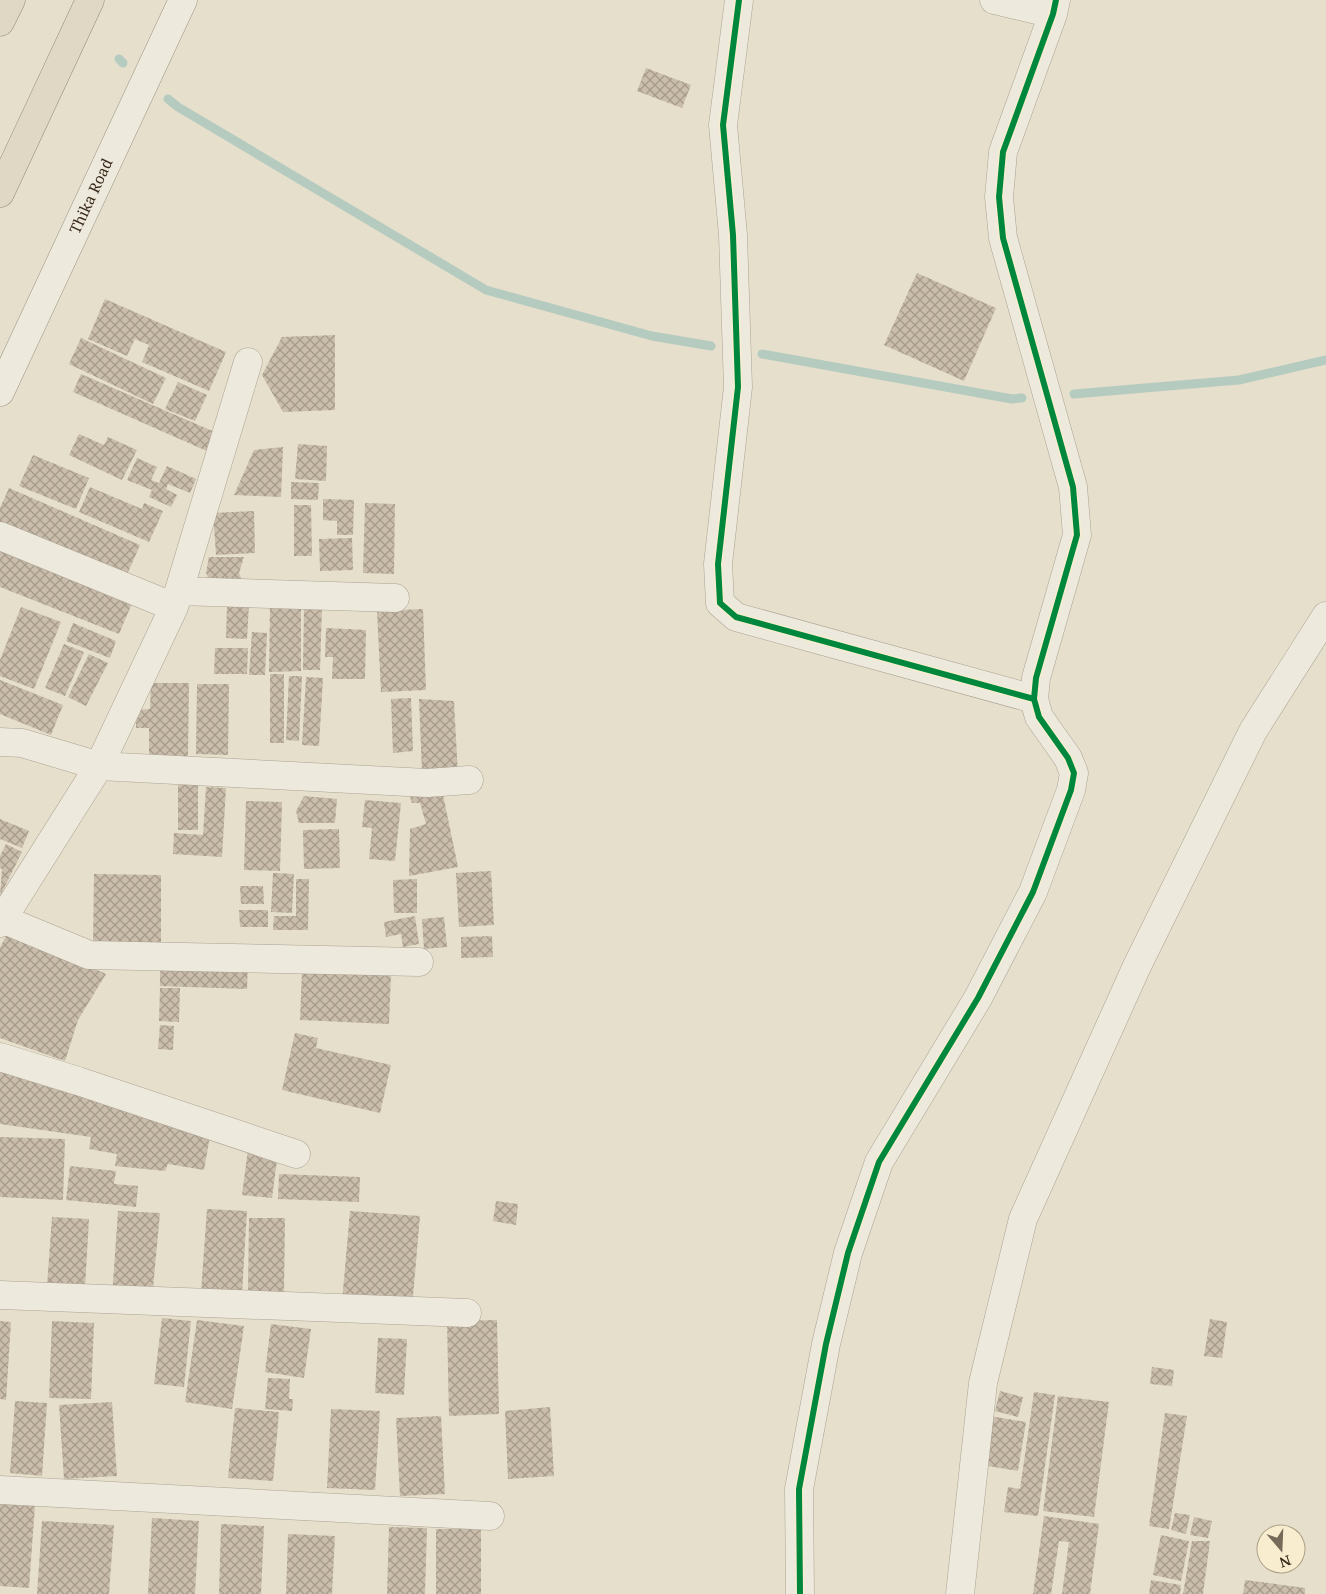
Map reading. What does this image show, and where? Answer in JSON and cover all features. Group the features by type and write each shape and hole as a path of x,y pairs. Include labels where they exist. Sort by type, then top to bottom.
{"highway":[{"path":"0,22 11,0"},
{"path":"0,192 90,0"}],"street":[{"name":"Thika Road","path":"0,392 183,0"},
{"path":"739,0 723,125 733,235 738,387 718,564 720,603 736,617 1034,699"},
{"path":"800,1594 798,1489 826,1344 848,1253 879,1162 978,998 1033,892 1071,790 1074,773 1068,758 1039,717 1034,699 1036,678 1077,535 1073,487 1004,238 999,197 1003,152 1055,7 994,0"},
{"path":"248,362 177,599 99,766 1,921 89,956 419,962"},
{"path":"0,536 177,599 395,598"},
{"path":"960,1594 983,1383 1023,1219 1137,966 1253,731 1326,616"},
{"path":"0,742 22,743 99,766 427,783 469,780"},
{"path":"0,1057 296,1154"},
{"path":"0,1295 467,1313"},
{"path":"0,1490 490,1516"}],"building":[{"path":"646,68 691,85 682,108 637,91"},
{"path":"917,273 996,308 964,381 884,345"},
{"path":"105,299 226,352 209,391 142,362 149,345 135,339 127,356 88,339"},
{"path":"335,335 335,410 283,412 262,375 282,337"},
{"path":"81,338 166,378 153,404 69,364"},
{"path":"81,374 217,433 209,452 73,392"},
{"path":"178,382 207,395 195,421 165,409"},
{"path":"79,434 104,445 108,437 137,450 122,480 69,455"},
{"path":"298,444 327,446 326,481 295,479"},
{"path":"283,447 281,497 234,495 254,450"},
{"path":"33,455 89,478 76,509 19,486"},
{"path":"137,458 157,467 151,480 159,483 167,466 196,479 190,493 168,484 166,489 177,495 171,507 149,497 152,490 127,480"},
{"path":"291,482 319,483 318,500 291,499"},
{"path":"90,487 142,509 144,503 163,511 149,542 79,512"},
{"path":"9,488 140,545 126,577 0,523 0,508"},
{"path":"323,499 354,500 353,535 337,535 337,521 323,520"},
{"path":"365,503 395,504 394,574 363,573"},
{"path":"294,505 311,505 312,556 294,556"},
{"path":"254,511 255,553 216,555 213,513"},
{"path":"352,538 353,570 320,571 319,539"},
{"path":"0,548 133,601 119,634 0,587"},
{"path":"209,557 244,557 239,573 245,588 213,588 206,573"},
{"path":"227,604 249,604 247,639 226,638"},
{"path":"270,605 301,605 301,671 269,672"},
{"path":"21,607 61,622 34,689 0,676 0,660"},
{"path":"304,607 322,607 320,670 303,670"},
{"path":"423,609 426,690 381,692 377,611"},
{"path":"73,623 116,641 110,658 66,641"},
{"path":"326,628 366,630 365,679 332,679 333,657 325,657"},
{"path":"252,632 267,633 265,675 249,675"},
{"path":"64,644 84,652 65,696 45,688"},
{"path":"215,648 248,648 247,674 214,674"},
{"path":"89,654 108,663 86,706 68,697"},
{"path":"270,674 284,674 284,743 270,743"},
{"path":"289,676 302,676 299,741 286,740"},
{"path":"306,677 323,678 319,746 302,745"},
{"path":"0,680 63,705 51,735 0,714"},
{"path":"151,683 189,683 188,756 149,755 149,728 136,728 136,710 150,709"},
{"path":"197,684 229,684 228,755 196,754"},
{"path":"411,698 413,751 393,753 391,699"},
{"path":"419,699 454,701 458,776 422,773"},
{"path":"178,785 198,785 198,830 178,830"},
{"path":"441,785 458,867 409,876 410,829 426,824 420,803 412,803 407,788"},
{"path":"206,787 226,788 222,857 173,854 174,833 203,835"},
{"path":"304,796 337,799 335,823 299,823 296,811"},
{"path":"365,800 401,803 395,861 369,859 372,828 362,827"},
{"path":"246,801 282,802 280,871 244,870"},
{"path":"0,819 29,831 22,848 0,839"},
{"path":"339,829 340,868 304,869 303,830"},
{"path":"6,844 22,852 0,896 2,869 0,868 0,856"},
{"path":"491,871 494,925 459,927 456,873"},
{"path":"273,873 294,874 292,913 271,912"},
{"path":"94,874 161,875 161,948 93,948"},
{"path":"296,879 309,879 308,930 273,930 274,916 296,916"},
{"path":"417,879 417,913 394,913 393,880"},
{"path":"240,886 263,886 264,904 241,904"},
{"path":"239,910 268,910 268,927 240,927"},
{"path":"415,916 419,944 403,947 401,934 386,937 384,922"},
{"path":"444,917 447,947 424,949 422,919"},
{"path":"9,929 106,974 78,1020 65,1061 0,1038 0,948"},
{"path":"492,936 493,957 461,958 461,937"},
{"path":"160,961 248,964 247,989 160,986"},
{"path":"302,970 391,974 389,1024 300,1020"},
{"path":"160,988 180,988 179,1022 159,1021"},
{"path":"160,1025 174,1026 173,1050 158,1049"},
{"path":"295,1033 318,1038 316,1048 391,1065 380,1113 282,1090"},
{"path":"0,1069 210,1136 204,1170 168,1164 165,1171 115,1166 117,1154 89,1149 91,1137 0,1124"},
{"path":"0,1137 65,1139 63,1200 0,1197"},
{"path":"248,1149 278,1153 272,1198 242,1195"},
{"path":"70,1166 116,1171 114,1184 138,1186 136,1207 66,1200"},
{"path":"279,1174 360,1177 359,1202 278,1199"},
{"path":"496,1201 518,1204 516,1225 493,1221"},
{"path":"207,1209 247,1211 242,1294 201,1292"},
{"path":"118,1211 160,1213 152,1299 112,1297"},
{"path":"350,1211 420,1216 412,1308 342,1302"},
{"path":"52,1217 89,1219 85,1288 47,1286"},
{"path":"249,1218 285,1218 284,1293 248,1293"},
{"path":"162,1318 191,1321 184,1387 154,1384"},
{"path":"1210,1319 1227,1322 1222,1358 1204,1356"},
{"path":"197,1320 244,1326 232,1409 185,1402"},
{"path":"497,1320 499,1414 449,1416 447,1321"},
{"path":"0,1321 11,1322 6,1400 0,1399"},
{"path":"52,1321 94,1323 91,1399 49,1398"},
{"path":"271,1324 311,1329 304,1378 265,1372"},
{"path":"378,1338 407,1339 404,1395 375,1393"},
{"path":"1152,1367 1174,1370 1172,1386 1150,1384"},
{"path":"268,1378 290,1379 289,1399 293,1399 292,1411 265,1409"},
{"path":"1000,1391 1023,1397 1018,1417 995,1411"},
{"path":"1034,1392 1055,1395 1038,1516 1004,1512 1008,1487 1020,1489"},
{"path":"1058,1396 1109,1402 1094,1517 1043,1511"},
{"path":"15,1401 47,1403 42,1476 10,1473"},
{"path":"112,1402 117,1476 64,1479 59,1405"},
{"path":"550,1407 554,1476 508,1479 505,1411"},
{"path":"235,1408 279,1412 273,1481 228,1478"},
{"path":"331,1409 380,1411 375,1490 327,1488"},
{"path":"1165,1413 1187,1416 1169,1529 1149,1526"},
{"path":"441,1416 445,1494 400,1496 396,1418"},
{"path":"990,1416 1026,1422 1018,1471 982,1465"},
{"path":"0,1502 35,1505 29,1588 0,1586"},
{"path":"1175,1513 1190,1515 1186,1534 1171,1530"},
{"path":"1044,1516 1099,1524 1090,1594 1062,1594 1069,1542 1059,1541 1051,1594 1033,1594"},
{"path":"1194,1517 1212,1521 1208,1538 1190,1535"},
{"path":"152,1518 199,1521 195,1594 148,1594"},
{"path":"42,1521 114,1525 109,1594 37,1594"},
{"path":"221,1524 264,1526 261,1594 219,1594"},
{"path":"389,1527 427,1528 425,1594 387,1594"},
{"path":"436,1529 481,1529 481,1594 436,1594"},
{"path":"288,1534 335,1536 332,1594 286,1594"},
{"path":"1161,1535 1189,1541 1181,1581 1153,1575"},
{"path":"1192,1541 1210,1541 1203,1594 1183,1594"},
{"path":"1151,1580 1181,1585 1180,1594 1149,1594"},
{"path":"1245,1580 1305,1588 1305,1594 1243,1594"}],"waterway":[{"path":"119,59 123,63"},
{"path":"168,99 178,107 486,290 652,336 711,346"},
{"path":"762,354 1012,399 1022,398"},
{"path":"1074,394 1239,380 1326,360"}],"cycle path":[{"path":"739,0 723,125 733,235 738,387 718,564 720,603 736,617 1034,699"},
{"path":"800,1594 799,1489 826,1344 848,1253 879,1162 978,998 1033,892 1071,790 1074,773 1068,758 1039,717 1034,699 1036,678 1077,535 1073,487 1003,238 999,197 1003,152 1053,14 1056,0"}]}
